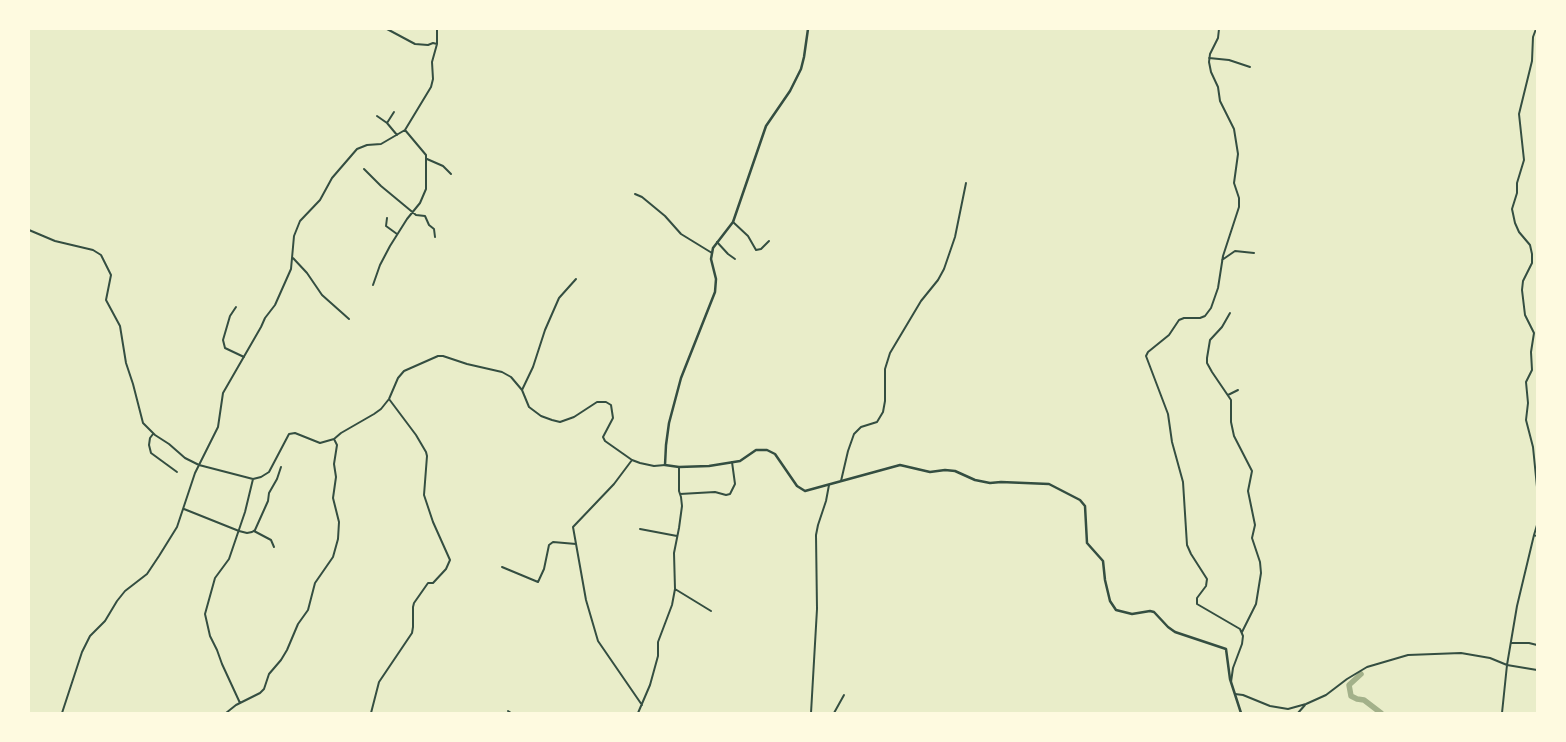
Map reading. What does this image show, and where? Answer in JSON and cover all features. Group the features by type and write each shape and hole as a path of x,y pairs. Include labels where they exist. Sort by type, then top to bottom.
{"street":[{"path":"387,29 415,44 437,44"},
{"path":"62,713 82,652 90,636 102,626 116,601 125,591 147,574 177,527 195,473 218,427 223,392 265,318 275,305 291,269 294,236 300,221 320,200 332,178 357,149 368,145 381,144 405,130 431,87 433,79 432,62 437,44 437,29"},
{"path":"665,465 669,423 681,378 715,292 716,279 711,259 712,254 717,242 733,222 766,126 790,91 801,69 808,29"},
{"path":"1219,29 1218,38 1209,58 1211,72 1218,87 1220,102 1234,129 1238,150 1234,183 1239,198 1239,207 1221,261 1216,295 1208,312 1200,318 1184,318 1179,320 1169,335 1148,352 1146,356 1168,414 1172,442 1183,482 1187,545 1207,579 1207,584 1197,598 1197,604 1242,631 1242,644 1234,664 1231,683"},
{"path":"1536,29 1532,37 1532,61 1519,114 1524,160 1517,183 1512,209 1519,232 1530,245 1532,254 1532,263 1523,281 1522,290 1525,316 1532,329 1534,337 1531,348 1532,370 1526,382 1528,403 1526,420 1533,447 1537,487"},
{"path":"1209,58 1229,60 1250,67"},
{"path":"387,123 394,112"},
{"path":"376,116 387,123 397,135"},
{"path":"373,285 380,265 397,234 420,203 426,189 425,153 405,130"},
{"path":"426,159 443,166 451,174"},
{"path":"364,169 383,188 417,216 425,216 429,225 434,229 435,237"},
{"path":"841,481 848,451 854,434 860,427 877,422 883,412 885,401 885,369 890,353 921,301 938,280 944,269 955,237 966,183"},
{"path":"635,194 642,197 665,216 679,232 712,254"},
{"path":"387,218 386,226 397,234"},
{"path":"733,222 748,236 756,250 761,249 769,241"},
{"path":"29,230 55,241 93,250 101,255 107,265 112,279 106,300 120,326 126,363 142,421 153,434 169,444 185,458 199,465 253,479 261,477 269,472 288,434 294,433 320,443 334,439 374,414 389,399 398,378 404,371 438,356 448,356 467,364 502,372 511,377 522,390 529,407 535,413 560,422 574,417 597,402 606,402 611,405 613,418 603,437 604,439 632,460 654,466 709,466 740,461 756,450 767,450 778,457 797,486 808,491 900,465 930,472 945,470 955,471 975,480 990,483 1049,484 1067,492 1080,500 1085,506 1087,544 1103,561 1105,580 1110,601 1116,610 1132,614 1150,611 1154,612 1168,627 1175,632 1225,648 1227,650 1231,683 1241,713"},
{"path":"717,242 735,259"},
{"path":"1221,261 1235,251 1254,253"},
{"path":"293,258 307,273 320,293 349,319"},
{"path":"522,390 533,367 545,330 559,298 576,279"},
{"path":"236,306 230,316 222,340 225,348 244,356"},
{"path":"1230,312 1222,327 1210,340 1207,358 1212,372 1232,402 1231,422 1234,436 1252,471 1248,491 1255,525 1252,538 1261,568 1256,604 1242,634"},
{"path":"1228,395 1238,390"},
{"path":"371,713 379,682 412,633 414,603 428,583 433,583 446,569 450,560 433,522 424,495 426,452 416,435 389,399"},
{"path":"153,434 150,438 150,453 177,472"},
{"path":"226,713 240,703 260,693 264,688 269,674 281,660 298,624 308,610 315,583 333,557 338,538 339,522 334,498 336,477 334,464 337,445 334,439"},
{"path":"632,460 601,499 574,525 586,600 598,641 642,705"},
{"path":"680,494 715,492 726,495 730,494 735,484 732,462"},
{"path":"184,509 239,531 249,533 254,531 268,501 269,493 277,479 280,467"},
{"path":"638,713 650,685 658,656 658,642 672,605 675,589 674,553 682,506 679,491 679,467"},
{"path":"240,703 210,636 205,616 215,578 220,569 228,561 239,531 253,479"},
{"path":"811,713 817,615 817,530 829,484"},
{"path":"1502,713 1507,665 1517,606 1536,536 1537,525"},
{"path":"640,529 677,536"},
{"path":"254,531 271,540 274,547"},
{"path":"502,567 538,582 544,570 547,549 550,543 576,544"},
{"path":"675,589 712,611"},
{"path":"1511,643 1529,643 1537,645"},
{"path":"1235,694 1243,695 1283,709 1288,709 1306,704 1326,695 1347,679 1367,667 1408,655 1461,653 1490,658 1507,665 1537,670"},
{"path":"834,713 844,695"},
{"path":"1298,713 1306,704"}],"waterway":[{"path":"1361,674 1349,685 1351,696 1364,700 1381,713"}]}
